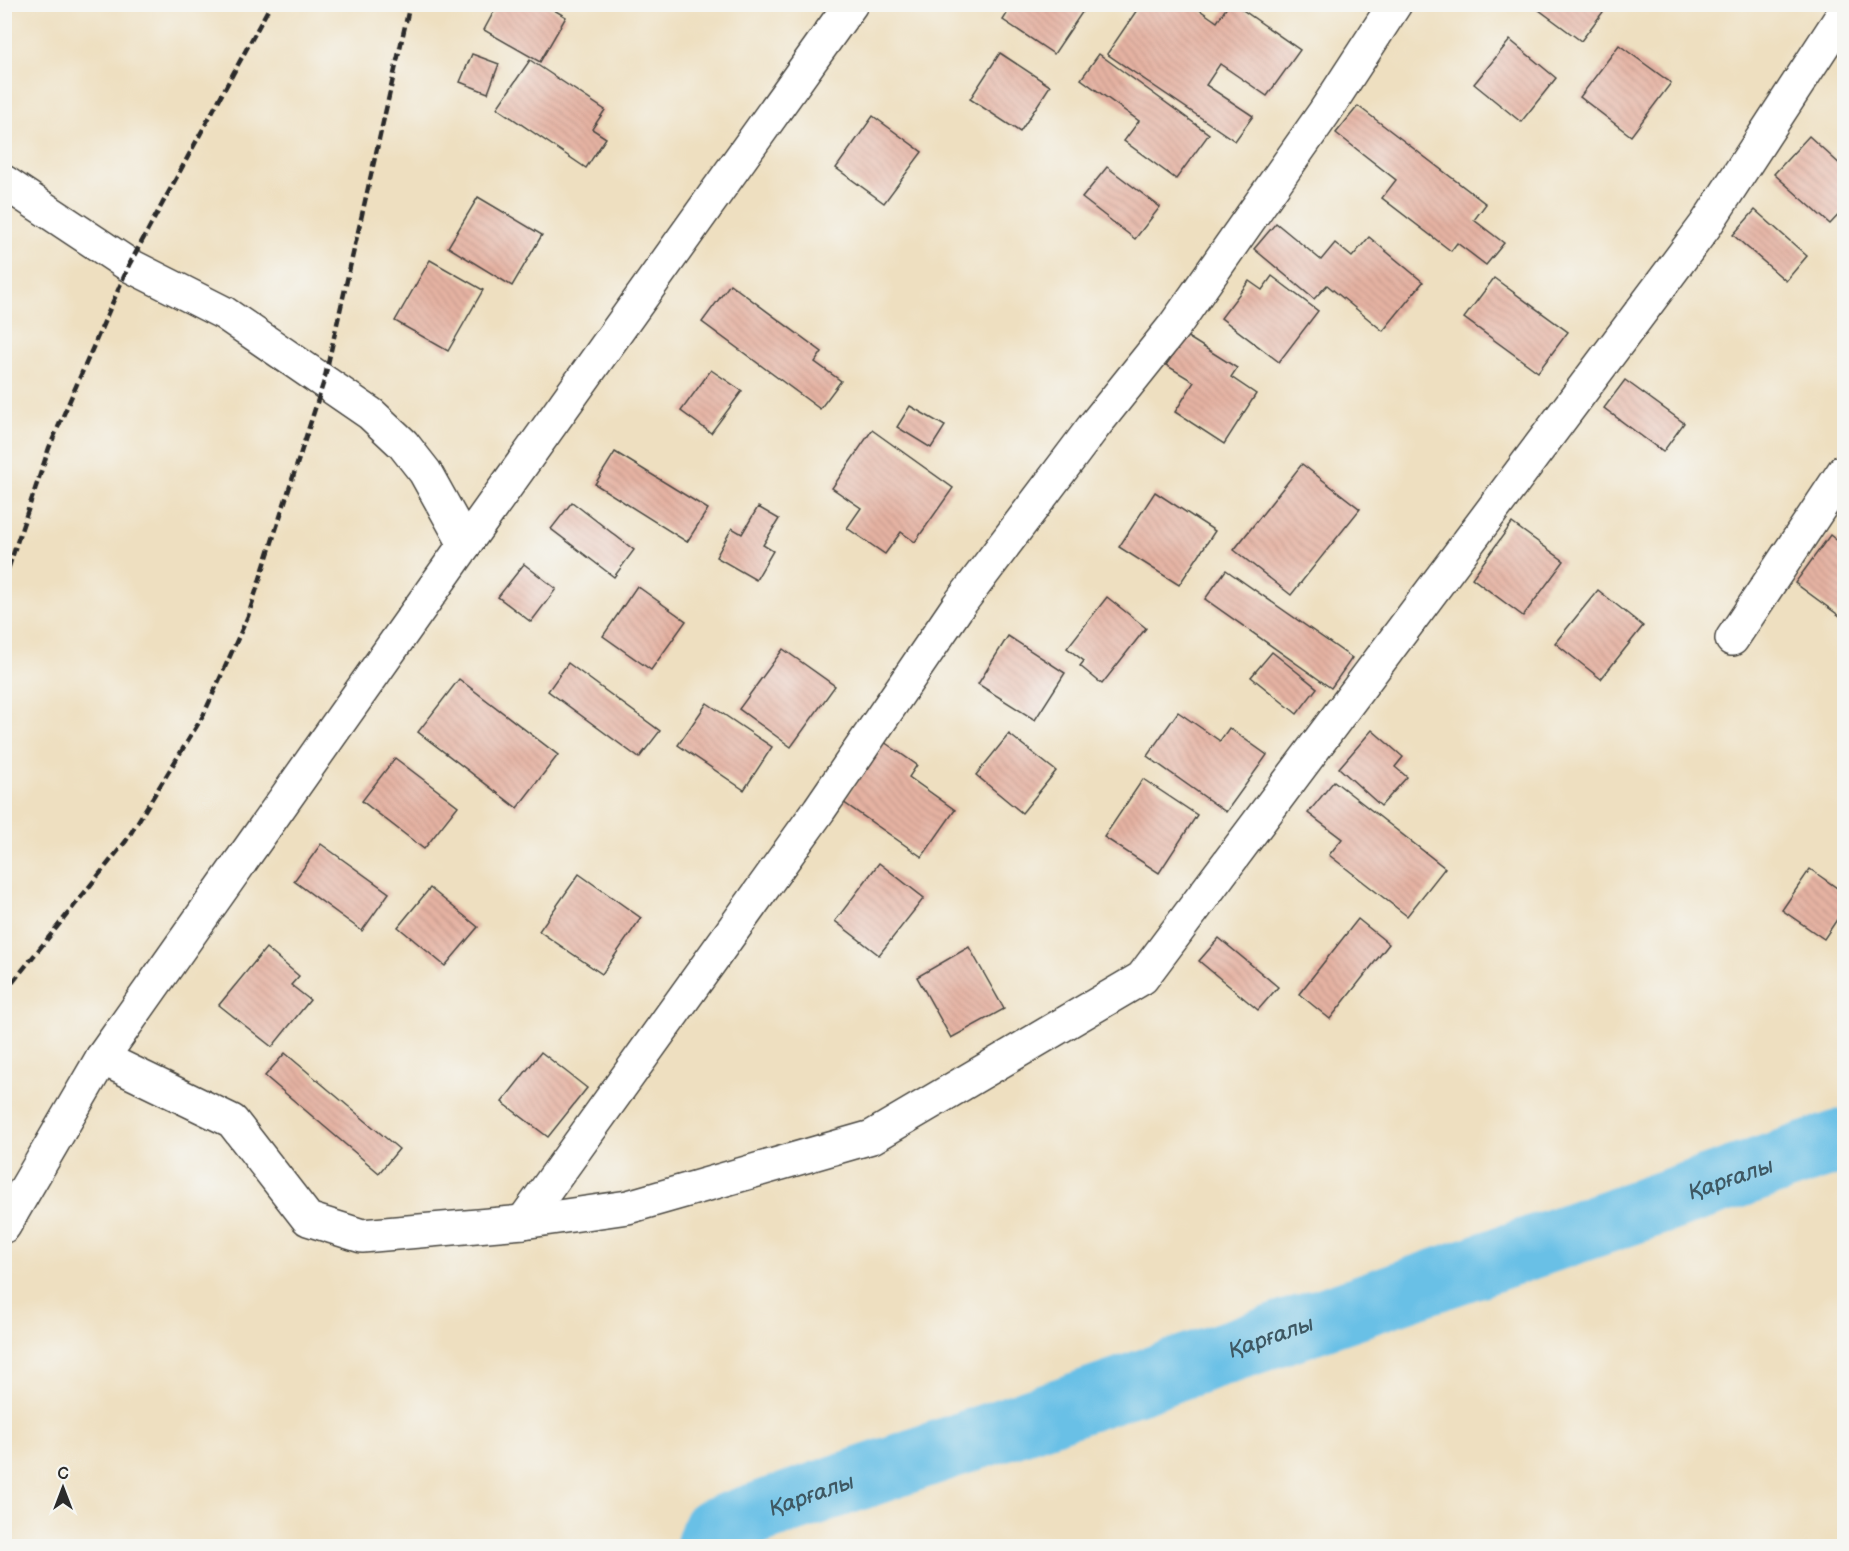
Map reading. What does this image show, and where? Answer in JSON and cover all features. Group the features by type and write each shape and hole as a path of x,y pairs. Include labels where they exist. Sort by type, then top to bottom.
{"street":[{"path":"4,1226 102,1058 465,544 851,4"},
{"path":"523,1222 819,810 958,606 1094,426 1175,325 1324,113 1395,4"},
{"path":"102,1058 232,1121 308,1219 362,1236 523,1222 628,1207 872,1137 1142,978 1706,226 1845,13"},
{"path":"4,182 129,265 224,313 371,414 403,444 425,472 465,544"},
{"path":"1732,639 1845,471"}],"building":[{"path":"498,4 544,4 566,17 540,62 484,30"},
{"path":"1013,4 1073,4 1083,11 1054,54 1003,20"},
{"path":"1141,4 1191,4 1217,22 1229,4 1234,4 1300,50 1267,96 1220,64 1206,85 1253,116 1235,141 1107,54"},
{"path":"1531,4 1609,4 1581,41"},
{"path":"1510,40 1556,78 1521,122 1474,84"},
{"path":"1619,45 1671,83 1631,136 1580,97"},
{"path":"1000,53 1050,86 1020,132 970,99"},
{"path":"472,54 499,64 488,93 460,82"},
{"path":"1099,54 1209,134 1176,179 1124,141 1139,121 1081,79"},
{"path":"530,60 605,110 592,129 606,138 586,168 497,108"},
{"path":"1358,106 1486,204 1474,220 1504,243 1486,265 1457,243 1451,251 1382,198 1396,180 1336,133"},
{"path":"873,116 922,152 884,203 836,168"},
{"path":"1809,136 1844,168 1844,209 1830,224 1774,174"},
{"path":"1107,167 1160,207 1135,239 1082,198"},
{"path":"478,197 542,235 512,286 448,247"},
{"path":"1755,210 1807,256 1786,281 1733,235"},
{"path":"1276,223 1321,260 1335,243 1352,257 1369,237 1423,282 1383,331 1327,285 1314,299 1254,249"},
{"path":"430,260 483,290 448,351 395,321"},
{"path":"1272,276 1318,311 1279,362 1221,318 1249,281 1262,290"},
{"path":"1494,278 1568,332 1538,372 1464,318"},
{"path":"730,284 822,352 815,362 841,381 820,409 702,322"},
{"path":"1186,336 1237,368 1231,377 1256,394 1224,444 1175,412 1194,382 1166,365"},
{"path":"711,370 742,391 711,433 681,411"},
{"path":"1625,380 1684,423 1663,452 1604,408"},
{"path":"910,406 945,426 931,448 897,427"},
{"path":"872,430 953,488 915,542 901,532 885,554 847,528 861,508 832,488"},
{"path":"615,452 708,509 687,542 595,484"},
{"path":"1302,464 1360,509 1291,595 1234,550"},
{"path":"1155,492 1215,531 1179,585 1119,547"},
{"path":"572,502 634,550 614,577 551,529"},
{"path":"758,507 779,519 763,545 773,551 756,580 716,557 732,528 742,534"},
{"path":"1512,523 1564,561 1523,616 1472,578"},
{"path":"1830,535 1844,546 1844,619 1795,583"},
{"path":"524,564 556,589 531,622 498,597"},
{"path":"1226,570 1352,658 1331,688 1205,599"},
{"path":"637,586 686,621 651,670 603,636"},
{"path":"1598,590 1643,626 1601,679 1555,643"},
{"path":"1107,597 1146,628 1102,684 1080,666 1084,661 1067,648"},
{"path":"1008,636 1065,673 1035,720 978,684"},
{"path":"783,649 835,686 791,747 739,709"},
{"path":"1272,652 1317,688 1297,714 1251,677"},
{"path":"568,663 660,731 639,758 548,691"},
{"path":"459,679 558,755 517,808 418,732"},
{"path":"707,703 772,747 744,790 678,745"},
{"path":"1178,712 1220,741 1229,728 1267,755 1226,812 1147,756"},
{"path":"1372,730 1403,757 1395,767 1407,777 1381,806 1339,768"},
{"path":"1009,734 1056,771 1022,813 976,775"},
{"path":"884,742 917,765 909,777 955,810 922,857 843,802"},
{"path":"395,758 458,806 424,849 362,801"},
{"path":"1143,779 1197,815 1159,873 1104,837"},
{"path":"1334,781 1445,868 1407,916 1329,855 1342,839 1308,813"},
{"path":"321,844 389,893 362,931 294,881"},
{"path":"879,863 924,898 879,955 835,921"},
{"path":"1810,869 1844,893 1844,909 1824,939 1782,910"},
{"path":"579,874 641,918 602,974 539,931"},
{"path":"430,888 478,927 445,966 398,927"},
{"path":"1358,919 1389,944 1330,1019 1299,994"},
{"path":"1219,938 1278,987 1258,1010 1199,961"},
{"path":"969,947 1004,1009 951,1038 917,977"},
{"path":"266,948 299,976 291,985 310,1000 272,1047 219,1005"},
{"path":"541,1052 587,1088 548,1137 502,1102"},
{"path":"285,1053 399,1149 379,1173 265,1076"}],"waterway":[{"name":"Қарғалы","path":"707,1546 713,1529 1844,1140"}],"railway":[{"path":"4,581 49,448 129,265 271,4"},
{"path":"4,993 126,841 203,716 248,616 324,381 410,4"}]}
